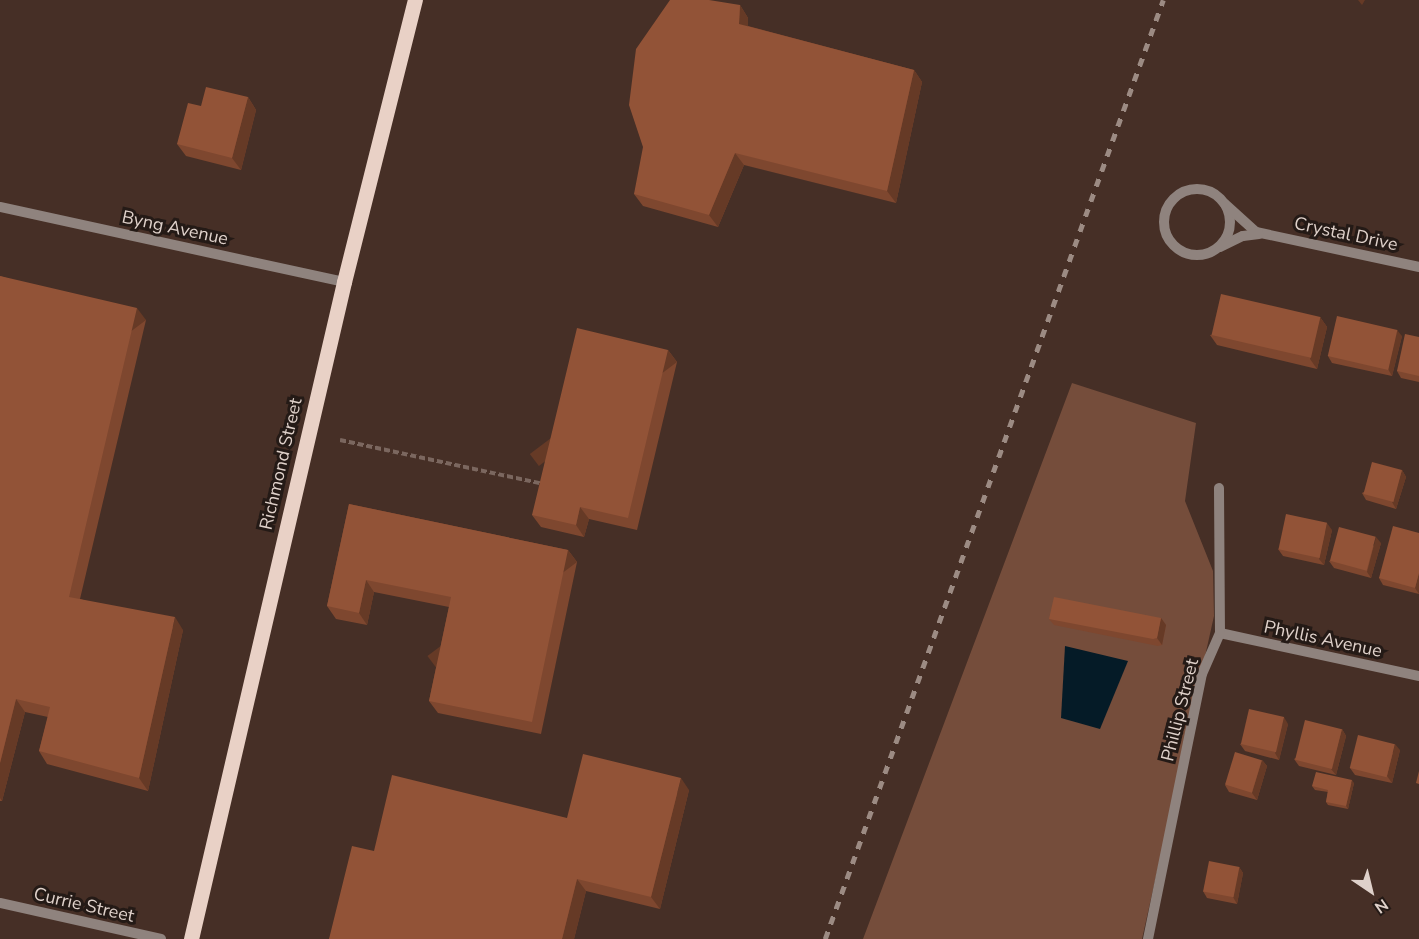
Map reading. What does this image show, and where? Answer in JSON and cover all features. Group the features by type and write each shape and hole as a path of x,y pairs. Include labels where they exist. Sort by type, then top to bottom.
{"main road":[{"name":"Richmond Street","path":"191,939 344,282 415,0"}],"street":[{"name":"Crystal Drive","path":"1265,233 1243,236 1215,250 1198,255 1174,246 1165,231 1164,214 1172,199 1187,190 1212,192 1249,228 1419,267"},
{"path":"1215,250 1229,229 1225,204"},
{"name":"Byng Avenue","path":"0,207 344,282"},
{"name":"Phillip Street","path":"1148,939 1202,674 1220,633 1219,488"},
{"name":"Phyllis Avenue","path":"1220,633 1419,676"},
{"name":"Currie Street","path":"0,903 161,939"}],"path":[{"path":"339,440 544,484"}],"shaded area":[{"path":"1072,383 1196,423 1185,501 1213,571 1214,616 1142,939 863,939"}],"water":[{"path":"1065,646 1128,661 1100,729 1061,718"}],"building":[{"path":"670,0 709,0 740,5 739,24 914,70 887,191 735,153 709,215 634,194 643,147 629,105 636,49"},
{"path":"206,87 248,97 232,158 177,144 188,103 201,106"},
{"path":"0,276 137,308 69,597 175,617 139,778 39,751 50,707 16,699 0,763"},
{"path":"1221,294 1320,317 1311,358 1212,335"},
{"path":"1337,316 1397,330 1388,370 1328,356"},
{"path":"577,328 668,350 628,518 580,507 576,525 532,515"},
{"path":"1405,334 1419,337 1419,376 1397,371"},
{"path":"1372,462 1402,470 1393,502 1363,494"},
{"path":"349,504 568,550 532,722 429,701 451,597 366,580 359,613 327,606"},
{"path":"1286,514 1327,523 1320,558 1279,549"},
{"path":"1393,526 1419,533 1419,573 1415,588 1379,578"},
{"path":"1339,527 1376,537 1367,571 1330,561"},
{"path":"1054,597 1161,618 1157,638 1049,619"},
{"path":"1249,709 1284,717 1276,752 1241,744"},
{"path":"1305,720 1342,729 1332,769 1295,760"},
{"path":"1358,735 1395,744 1387,777 1350,768"},
{"path":"1235,752 1262,760 1252,793 1225,785"},
{"path":"583,754 681,778 651,897 577,879 562,939 329,939 352,846 374,851 392,775 567,818"},
{"path":"1316,772 1352,780 1346,806 1326,802 1328,790 1312,786"},
{"path":"1209,861 1239,867 1234,897 1203,891"}],"railway":[{"path":"825,939 1163,0"}]}
